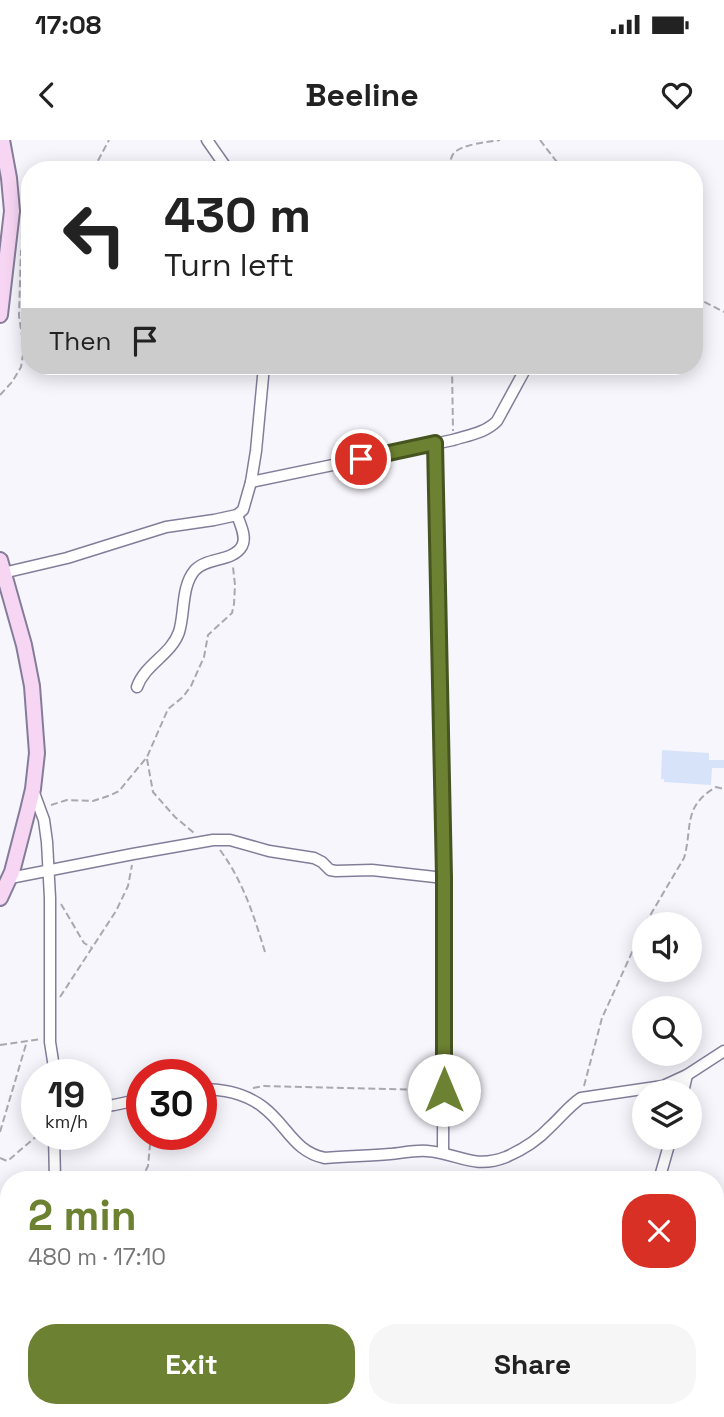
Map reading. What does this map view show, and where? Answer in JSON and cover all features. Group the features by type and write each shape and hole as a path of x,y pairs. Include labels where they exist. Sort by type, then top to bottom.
{"street":[{"path":"0,314 12,211 2,140"},
{"path":"206,140 221,161"},
{"path":"0,898 9,878 33,789 37,753 32,686 24,645 1,567 67,558 166,527 237,515 243,510 251,481 263,375"},
{"path":"251,481 481,432 497,421 522,375"},
{"path":"435,443 444,877 443,1153"},
{"path":"136,687 140,678 172,645 178,633 190,577 209,562 232,555 244,543 237,515"},
{"path":"33,789 41,810 47,842 50,893 49,1037 53,1059"},
{"path":"9,878 133,854 230,840 270,851 305,856 322,862 330,870 372,870 444,877"},
{"path":"217,1090 254,1100 275,1118 298,1144 314,1156 325,1158 425,1150 481,1163 508,1156 541,1136 581,1098 663,1086 687,1075 724,1051"},
{"path":"686,1080 687,1075"},
{"path":"54,1150 55,1171"},
{"path":"662,1171 668,1150"}],"path":[{"path":"98,161 109,140"},
{"path":"452,161 456,150 500,140"},
{"path":"540,140 556,161"},
{"path":"12,211 21,235"},
{"path":"20,246 21,329"},
{"path":"703,301 724,312"},
{"path":"0,395 12,383 21,367"},
{"path":"452,375 453,440"},
{"path":"41,810 56,802 93,801 119,791 147,757 168,709 183,697 191,685 204,657 208,635 232,613 235,585 232,555"},
{"path":"147,757 151,788 160,801 175,817 209,841 226,858 253,912 265,952"},
{"path":"653,912 684,858 690,816 696,804 712,789 724,789"},
{"path":"59,998 116,911 130,879 133,854"},
{"path":"50,893 64,907 84,943 92,948"},
{"path":"581,1098 602,1018 632,953"},
{"path":"0,1045 49,1037"},
{"path":"0,1132 27,1041"},
{"path":"252,1088 264,1086 444,1090"},
{"path":"0,1165 21,1149"},
{"path":"146,1171 150,1150"},
{"path":"0,1158 7,1161"}],"building":[{"path":"662,750 709,753 709,760 724,760 724,768 712,768 711,785 664,782 664,779 661,779"}],"route":[{"path":"361,459 435,443 444,877 444,1090"}]}
